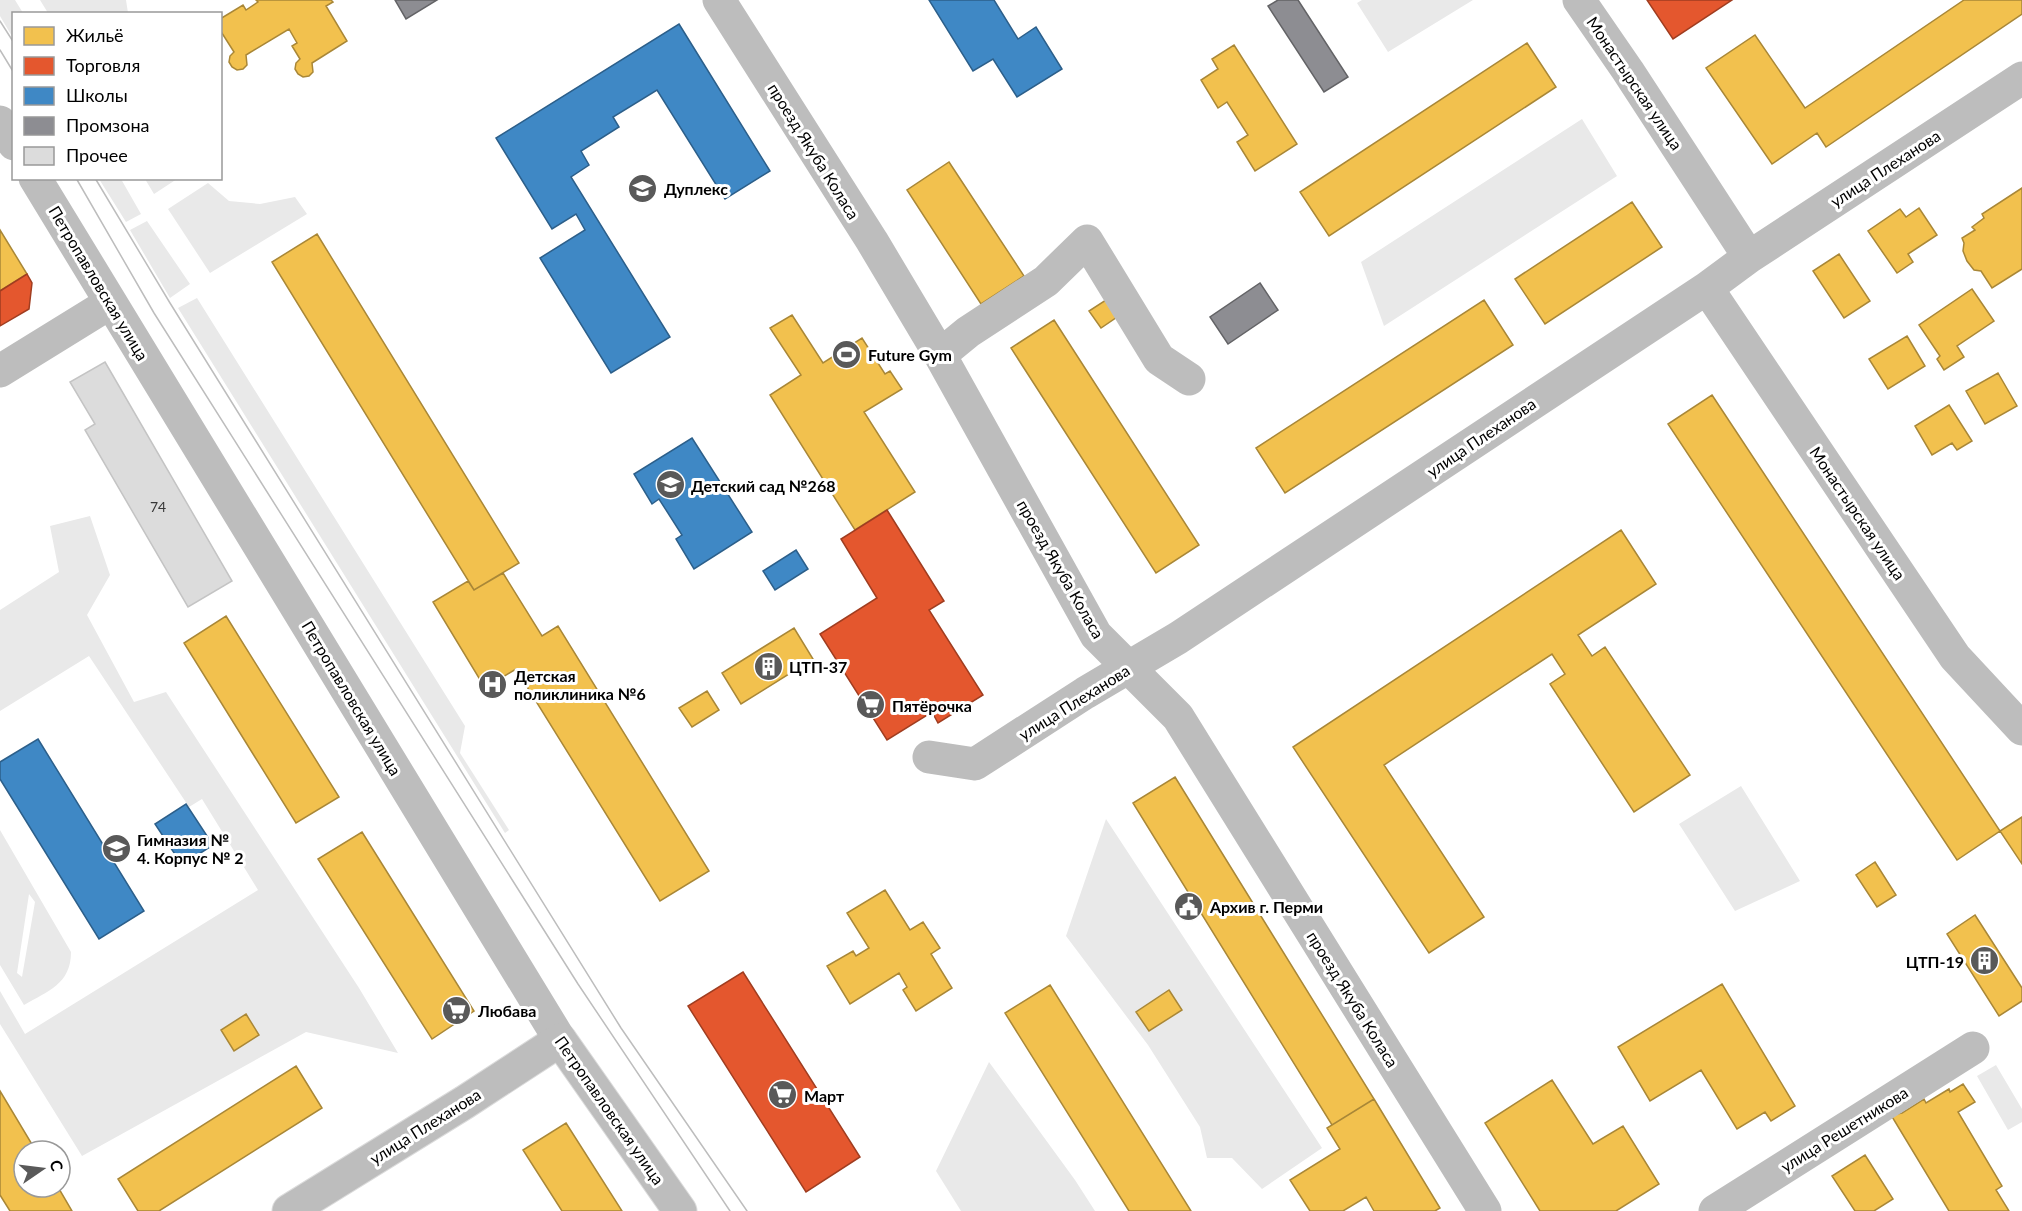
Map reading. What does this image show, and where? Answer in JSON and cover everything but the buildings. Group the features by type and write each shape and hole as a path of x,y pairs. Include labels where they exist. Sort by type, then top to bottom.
{"street":[{"name":"проезд Якуба Коласа","path":"719,0 872,241 940,355 1096,635 1178,717 1485,1211"},
{"name":"Монастырская улица","path":"1579,0 1749,257"},
{"name":"улица Плеханова","path":"929,757 975,764 1084,693 1178,638 2022,78"},
{"path":"0,122 12,141"},
{"name":"Петропавловская улица","path":"36,180 560,1040 680,1211"},
{"path":"940,355 968,332 1046,281 1087,241 1159,359 1188,380"},
{"name":"Монастырская улица","path":"1707,288 1955,657 2022,729"},
{"path":"0,371 110,303"},
{"name":"улица Плеханова","path":"289,1211 456,1108 560,1040"},
{"name":"улица Решетникова","path":"1715,1211 1973,1048"}],"shaded area":[{"path":"0,0 15,0 22,12 12,12 12,36 0,16"},
{"path":"40,0 126,0 128,12 47,12"},
{"path":"1362,0 1473,0 1388,52 1357,3"},
{"path":"1582,119 1617,176 1384,326 1361,262"},
{"path":"100,180 122,180 141,214 126,222"},
{"path":"146,180 175,180 154,194"},
{"path":"208,183 229,201 260,204 295,197 307,214 210,273 168,209"},
{"path":"147,221 190,284 170,298 130,230"},
{"path":"197,298 465,726 460,753 509,830 505,833 178,308"},
{"path":"90,516 110,575 87,615 134,702 166,692 359,988 398,1053 306,1032 82,1156 0,1024 0,991 25,1034 258,890 202,799 189,807 89,656 0,711 0,610 59,572 50,526"},
{"path":"1741,786 1800,881 1735,911 1679,824"},
{"path":"1106,819 1322,1148 1262,1189 1232,1158 1207,1158 1200,1127 1148,1045 1066,936"},
{"path":"0,830 71,952 67,972 57,985 24,1005 0,965","holes":["29,894 35,902 22,977 17,973"]},
{"path":"989,1062 1095,1211 961,1211 936,1171"},
{"path":"1996,1065 2022,1109 2022,1122 2008,1130 1977,1076"}],"tram line":[{"path":"0,21 12,40"},
{"path":"0,50 12,70"},
{"path":"77,180 154,313 578,984 730,1211"},
{"path":"96,180 170,303 621,1028 747,1211"}],"place":[{"name":"Дуплекс","path":"643,188"},
{"name":"Future Gym","path":"847,354"},
{"name":"Детский сад №268","path":"670,485"},
{"name":"ЦТП-37","path":"768,666"},
{"name":"Детская поликлиника №6","path":"493,684"},
{"name":"Пятёрочка","path":"871,705"},
{"name":"Гимназия № 4. Корпус № 2","path":"116,848"},
{"name":"Архив г. Перми","path":"1189,906"},
{"name":"ЦТП-19","path":"1985,961"},
{"name":"Любава","path":"457,1010"},
{"name":"Март","path":"783,1095"}]}
